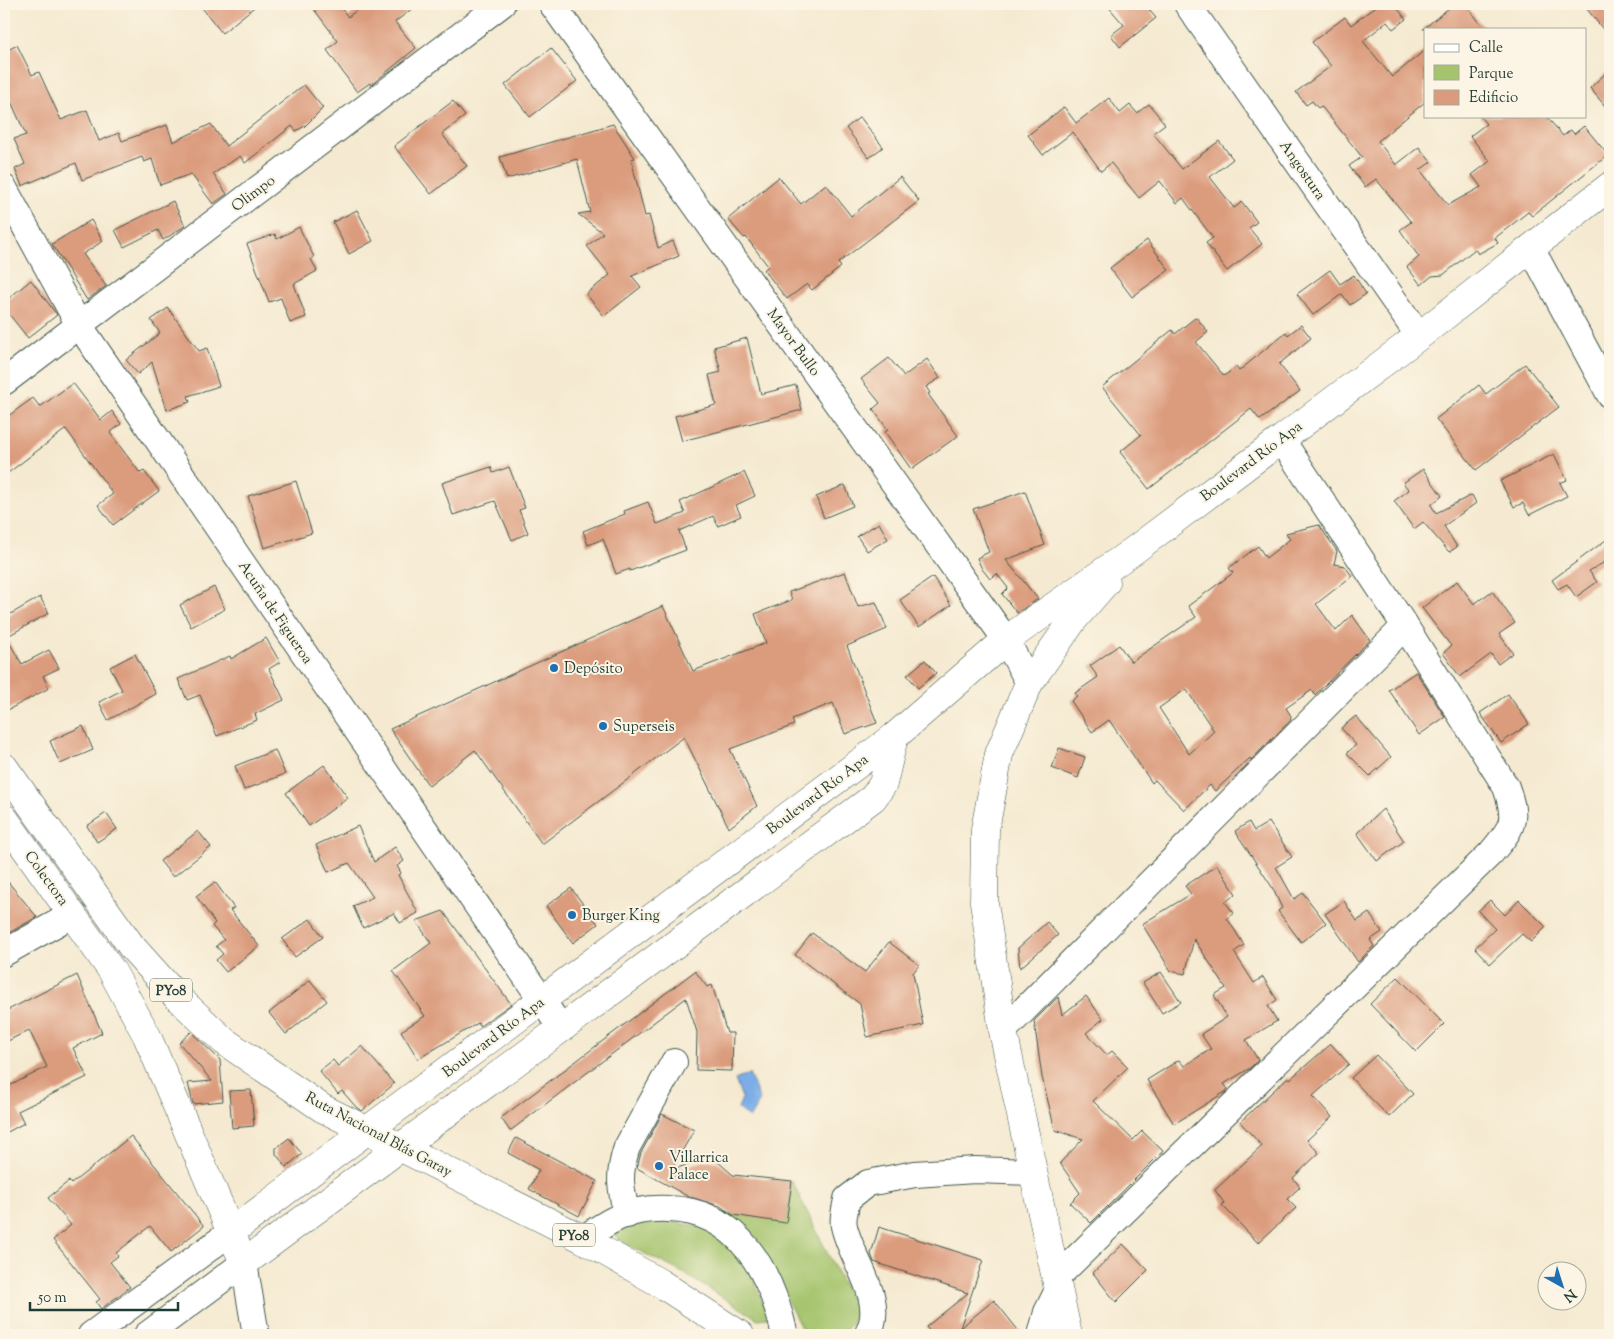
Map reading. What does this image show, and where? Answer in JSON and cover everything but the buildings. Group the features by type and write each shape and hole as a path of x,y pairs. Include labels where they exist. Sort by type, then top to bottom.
{"main road":[{"name":"Boulevard Río Apa","path":"231,1232 894,736 1006,640 1133,551 1419,336 1610,186"},
{"path":"1068,1335 1003,1031 984,902 985,830 999,754 1029,683 1074,619 1133,551"},
{"name":"Boulevard Río Apa","path":"244,1263 873,798 883,784 894,736"},
{"name":"Ruta Nacional Blás Garay","path":"4,767 132,947 176,996 224,1041 322,1108 583,1239 660,1283 740,1335"},
{"name":"Colectora","path":"4,818 112,971 147,1036 244,1263"}],"street":[{"name":"Olimpo","path":"4,382 502,4"},
{"name":"Mayor Bullo","path":"552,4 1006,640 1029,683"},
{"name":"Angostura","path":"1187,4 1419,336"},
{"name":"Acuña de Figueroa","path":"4,188 80,325 561,1028"},
{"path":"1531,248 1610,395"},
{"path":"1041,1335 1057,1284 1491,853 1510,831 1514,808 1506,787 1405,626 1281,439"},
{"path":"1003,1031 1405,626"},
{"path":"4,953 73,914"},
{"path":"627,1214 620,1184 622,1162 627,1147 674,1062"},
{"path":"867,1335 873,1326 874,1306 843,1225 847,1199 868,1183 915,1174 976,1170 1033,1172"},
{"path":"583,1239 605,1224 627,1214 657,1208 682,1209 712,1219 732,1232 744,1244 767,1278 777,1303 785,1335"},
{"name":"Boulevard Río Apa","path":"91,1335 231,1232"},
{"path":"244,1263 256,1335"},
{"name":"Boulevard Río Apa","path":"147,1335 244,1263"}],"green space":[{"path":"792,1181 856,1311 856,1318 846,1330 817,1335 808,1333 801,1328 788,1302 719,1213 786,1222"},
{"path":"648,1218 710,1228 748,1261 768,1318 758,1319 683,1273 620,1241 615,1236 616,1231"}],"water":[{"path":"749,1074 760,1100 750,1118 738,1109 742,1098 735,1080"}],"place":[{"name":"Depósito","path":"554,668"},
{"name":"Superseis","path":"603,726"},
{"name":"Burger King","path":"572,915"},
{"name":"Villarrica Palace","path":"659,1166"}]}
